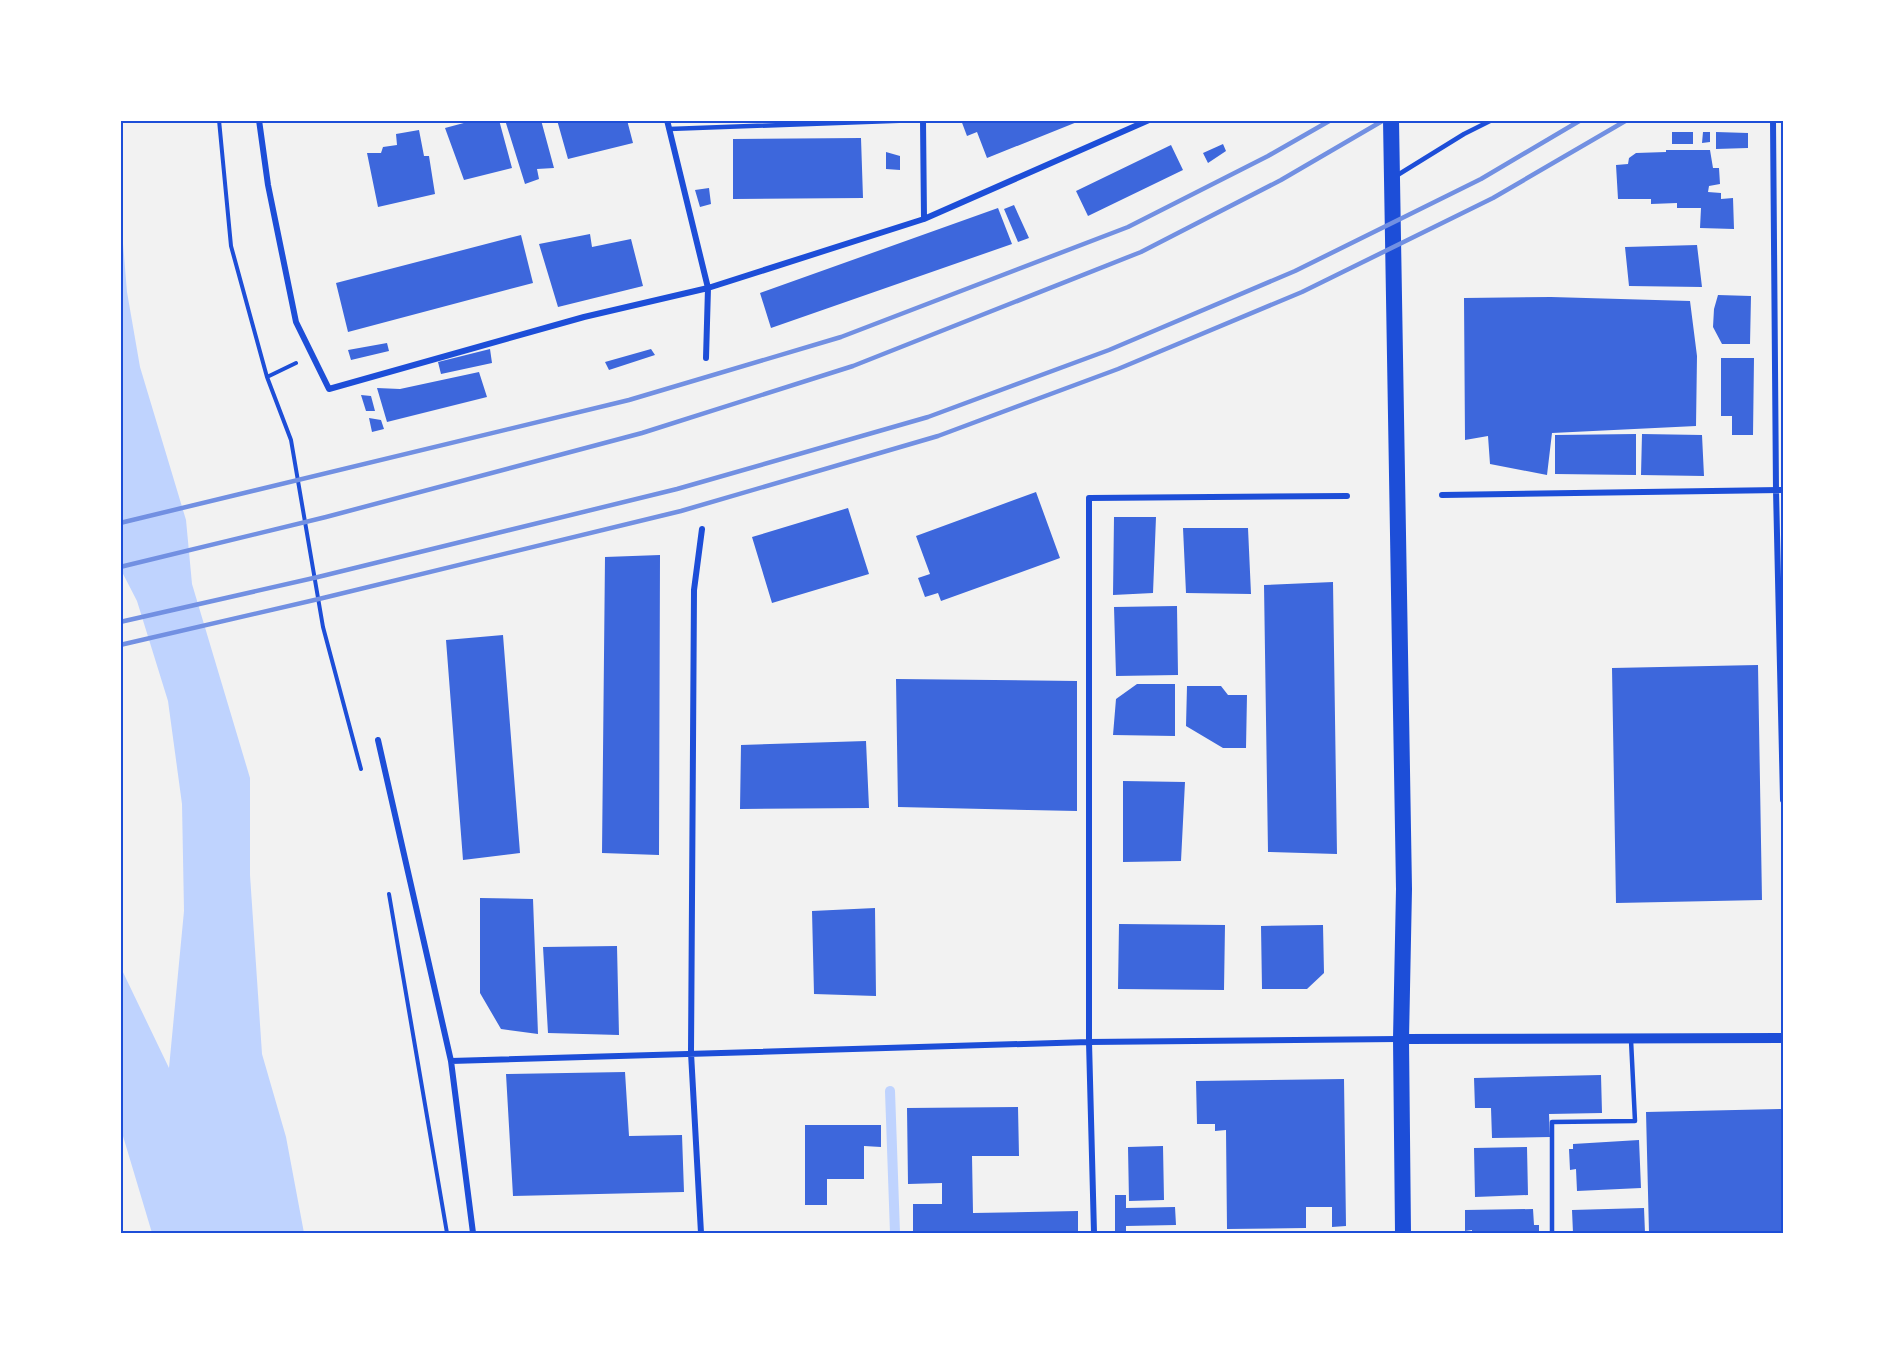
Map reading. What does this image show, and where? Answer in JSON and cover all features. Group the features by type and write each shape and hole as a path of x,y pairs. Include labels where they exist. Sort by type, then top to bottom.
{"highway":[{"path":"1391,120 1404,889 1401,1039 1403,1233"}],"street":[{"path":"259,120 268,185 296,322 329,389 584,317 708,288 924,219 1149,120"},
{"path":"667,120 708,288 706,358"},
{"path":"922,120 924,219"},
{"path":"1773,120 1783,800"},
{"path":"1442,495 1780,490"},
{"path":"1094,1233 1089,1042 1089,498 1347,496"},
{"path":"701,1233 691,1053 694,590 702,529"},
{"path":"378,740 451,1061 473,1233"},
{"path":"451,1061 1089,1042 1783,1038"}],"lane":[{"path":"669,129 922,120"},
{"path":"1392,179 1464,134 1492,120"},
{"path":"1552,1233 1552,1122 1635,1121 1631,1038"}],"path":[{"path":"219,120 231,246 267,377 291,440 323,627 362,773"},
{"path":"267,377 312,355"},
{"path":"387,884 447,1233"}],"water":[{"path":"120,207 127,292 140,367 186,520 192,584 250,778 250,875 262,1054 286,1137 304,1233 152,1233 120,1126 120,966 169,1068 184,911 182,804 168,701 137,601 120,568"}],"building":[{"path":"475,120 499,120 512,168 464,180 445,128"},
{"path":"505,120 541,120 554,168 537,169 539,179 525,184"},
{"path":"557,120 627,120 633,143 568,159"},
{"path":"961,120 1082,120 987,158 977,132 967,136"},
{"path":"419,130 424,156 429,156 435,194 378,207 367,153 381,153 383,147 397,145 396,134"},
{"path":"1672,132 1693,132 1693,144 1672,144"},
{"path":"1703,132 1710,132 1710,142 1702,143"},
{"path":"1716,132 1748,133 1748,148 1716,149"},
{"path":"861,138 863,198 733,199 733,139"},
{"path":"1223,144 1226,151 1208,163 1203,153"},
{"path":"1171,145 1183,170 1088,216 1076,191"},
{"path":"1666,150 1710,150 1713,168 1719,168 1720,184 1709,186 1708,192 1721,193 1721,199 1733,198 1734,229 1700,228 1701,208 1677,208 1677,203 1651,204 1651,199 1618,199 1616,165 1628,164 1629,158 1636,153 1666,152"},
{"path":"886,152 900,156 900,170 886,169"},
{"path":"709,188 711,204 700,207 695,190"},
{"path":"1014,205 1029,238 1018,242 1004,209"},
{"path":"998,208 1012,244 771,328 760,293"},
{"path":"590,234 592,247 631,239 643,286 558,307 539,244"},
{"path":"521,235 533,283 348,332 336,283"},
{"path":"1697,245 1702,287 1629,286 1625,247"},
{"path":"1718,295 1751,296 1750,344 1722,344 1713,327"},
{"path":"1551,297 1690,301 1697,356 1696,426 1552,433 1547,475 1490,464 1488,436 1465,440 1464,298"},
{"path":"387,343 389,351 351,360 348,350"},
{"path":"490,349 492,363 441,374 438,362"},
{"path":"651,349 655,355 609,370 605,362"},
{"path":"1721,358 1754,358 1753,435 1732,435 1732,416 1721,416"},
{"path":"479,372 487,397 387,422 377,388 400,389"},
{"path":"361,395 371,396 375,411 366,411"},
{"path":"369,418 381,420 384,429 372,432"},
{"path":"1636,434 1636,475 1555,474 1555,435"},
{"path":"1642,434 1702,435 1704,476 1641,475"},
{"path":"1036,492 1060,558 941,601 938,593 925,597 918,578 930,574 916,536"},
{"path":"848,508 869,574 772,603 752,537"},
{"path":"1114,517 1156,517 1153,593 1113,595"},
{"path":"1183,528 1248,528 1251,594 1186,593"},
{"path":"660,555 659,855 602,853 605,557"},
{"path":"1333,582 1337,854 1268,852 1264,585"},
{"path":"1177,606 1178,675 1116,676 1114,607"},
{"path":"503,635 520,853 463,860 446,640"},
{"path":"1758,665 1762,900 1616,903 1612,668"},
{"path":"896,679 1077,681 1077,811 898,807"},
{"path":"1137,684 1175,684 1175,736 1113,735 1116,699"},
{"path":"1187,686 1221,686 1228,695 1247,695 1246,748 1223,748 1186,726"},
{"path":"866,741 869,808 740,809 741,745"},
{"path":"1123,781 1185,782 1181,861 1123,862"},
{"path":"480,898 533,899 538,1034 501,1029 480,993"},
{"path":"875,908 876,996 814,994 812,911"},
{"path":"1119,924 1225,925 1224,990 1118,989"},
{"path":"1323,925 1324,973 1307,989 1262,989 1261,926"},
{"path":"617,946 619,1035 548,1033 543,947"},
{"path":"625,1072 629,1136 682,1135 684,1192 513,1196 506,1074"},
{"path":"1601,1075 1602,1113 1549,1114 1550,1137 1492,1138 1491,1108 1475,1108 1474,1078"},
{"path":"1344,1079 1346,1226 1332,1227 1332,1207 1306,1207 1306,1228 1227,1229 1226,1130 1215,1131 1215,1124 1197,1124 1196,1081"},
{"path":"1018,1107 1019,1156 972,1156 973,1213 1078,1211 1078,1233 913,1233 913,1204 942,1204 942,1183 908,1184 907,1108"},
{"path":"1783,1109 1783,1233 1649,1233 1646,1112"},
{"path":"805,1125 881,1125 881,1147 864,1146 864,1179 827,1179 827,1205 805,1205"},
{"path":"1639,1140 1641,1188 1577,1191 1576,1169 1570,1170 1569,1149 1573,1149 1573,1144"},
{"path":"1163,1146 1164,1200 1129,1201 1128,1147"},
{"path":"1527,1147 1528,1195 1475,1197 1474,1148"},
{"path":"1115,1195 1126,1195 1126,1208 1175,1207 1176,1225 1126,1226 1126,1233 1115,1233"},
{"path":"1644,1208 1645,1233 1573,1233 1572,1210"},
{"path":"1533,1209 1534,1225 1539,1225 1539,1233 1472,1233 1472,1230 1465,1231 1465,1210"}],"waterway":[{"path":"890,1091 895,1233"}],"railway":[{"path":"120,523 629,400 841,337 1128,227 1268,156 1331,120"},
{"path":"120,567 326,517 642,433 853,366 1141,252 1281,180 1384,120"},
{"path":"120,622 318,577 677,489 928,417 1109,350 1295,271 1481,179 1581,120"},
{"path":"120,645 681,511 938,436 1118,369 1302,292 1493,198 1627,120"}]}
